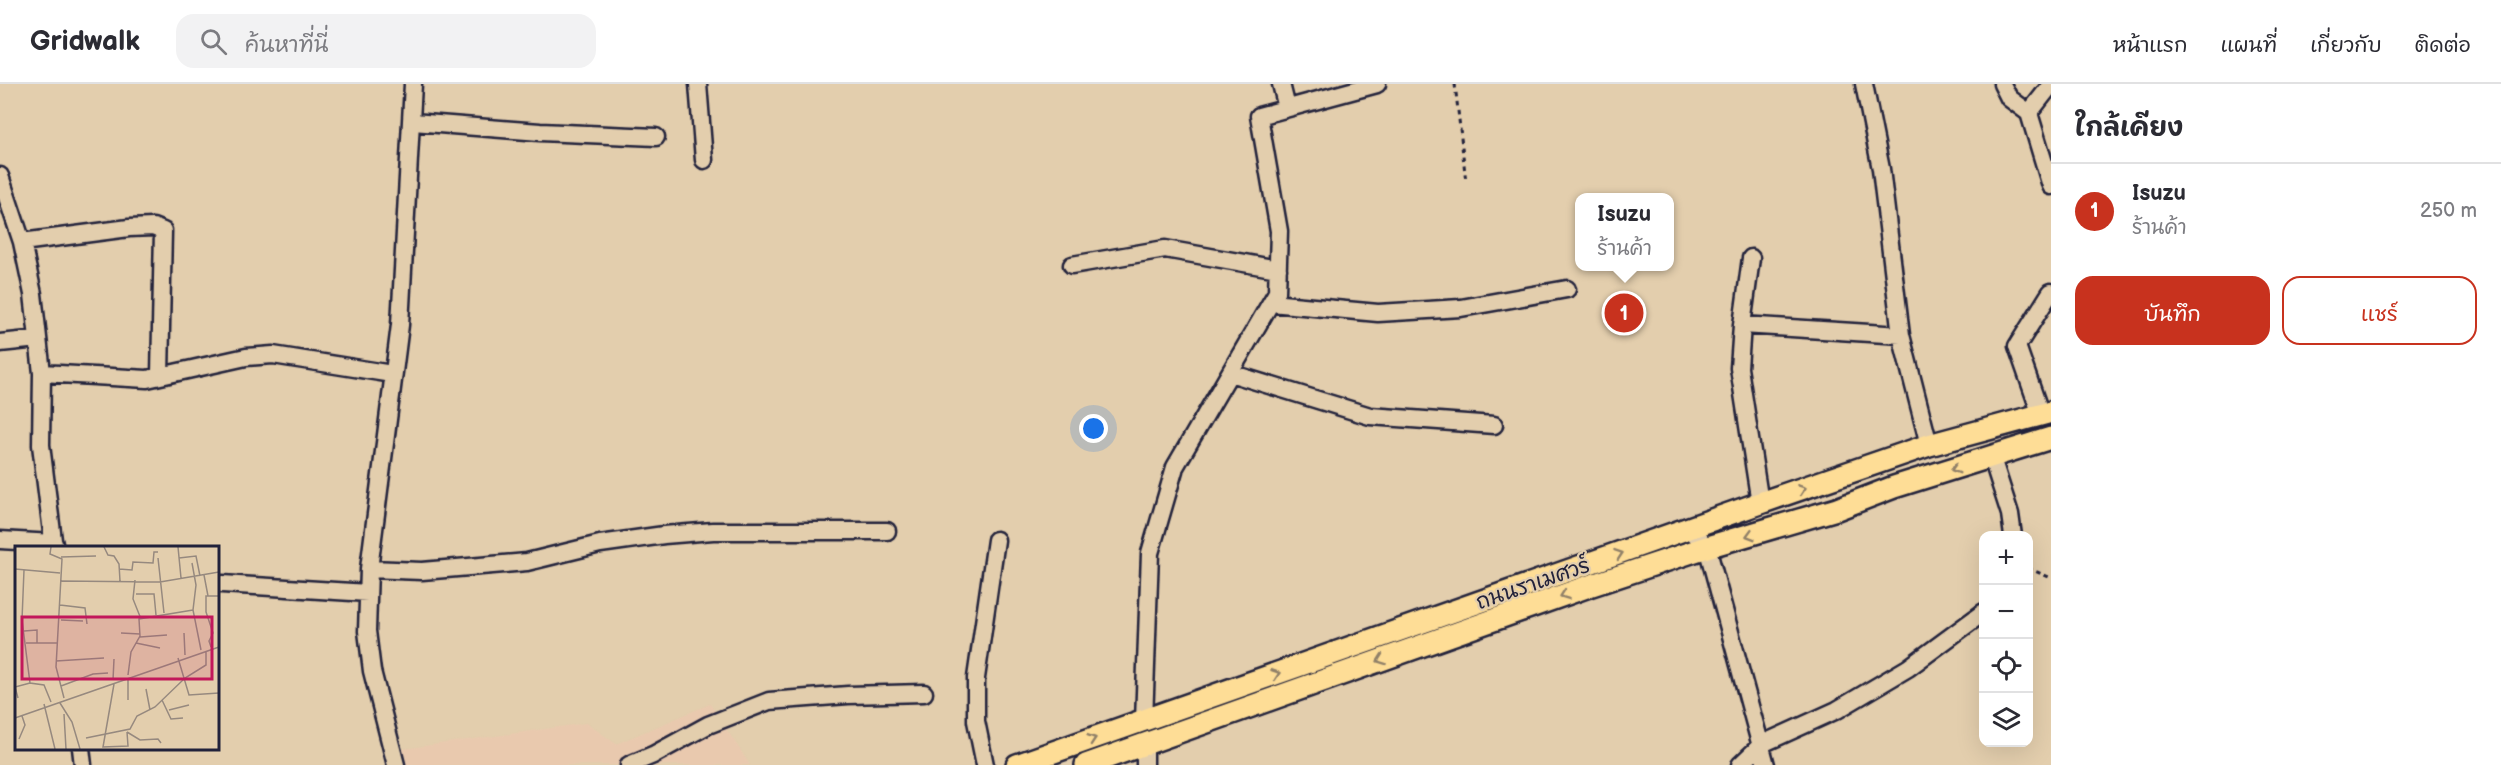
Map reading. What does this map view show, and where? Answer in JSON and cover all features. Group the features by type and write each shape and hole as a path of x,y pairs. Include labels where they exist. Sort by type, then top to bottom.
{"main road":[{"name":"ถนนราเมศวร์","path":"1017,765 1929,445 2046,413"},
{"name":"ถนนราเมศวร์","path":"1086,765 1589,586 1707,547 1837,509 1894,487 2051,438"}],"street":[{"path":"396,765 372,671 367,631 369,569 400,325 413,122 413,84"},
{"path":"698,84 705,160"},
{"path":"1281,84 1287,108"},
{"path":"1144,721 1150,553 1175,467 1277,292 1280,231 1259,116 1377,84"},
{"path":"1864,84 1881,169 1901,334 1929,445"},
{"path":"2002,84 2009,99 2029,113 2051,186"},
{"path":"2029,113 2051,85"},
{"path":"413,122 540,132 656,136"},
{"path":"0,178 22,242 33,294 42,373 41,445 54,545 0,540"},
{"path":"22,242 129,228 153,227 163,231 160,375"},
{"path":"1072,265 1165,249 1278,269"},
{"path":"1751,258 1739,368 1760,503"},
{"path":"1271,303 1378,313 1461,308 1567,289"},
{"path":"2046,413 2017,346 2051,292"},
{"path":"1742,325 1901,334"},
{"path":"0,343 38,339"},
{"path":"42,373 147,380 160,375 246,357 273,355 392,374"},
{"path":"1230,373 1370,416 1494,425"},
{"path":"1992,458 2010,514 2012,531"},
{"path":"1690,529 1707,547 1766,765"},
{"path":"369,569 422,571 527,562 600,544 713,531 887,531"},
{"path":"985,765 976,721 976,678 996,540"},
{"path":"222,584 368,593"},
{"path":"1740,765 1762,744 1837,710 1908,668 1979,615"},
{"path":"635,764 708,724 769,701 848,695 924,693"},
{"path":"1145,744 1145,765"},
{"path":"81,750 83,765"}],"path":[{"path":"1455,84 1466,182"},
{"path":"2033,570 2051,578"}],"shaded area":[{"path":"710,704 750,765 401,765 396,750 587,723 616,744"}],"place":[{"name":"Isuzu","path":"1624,313"}]}
